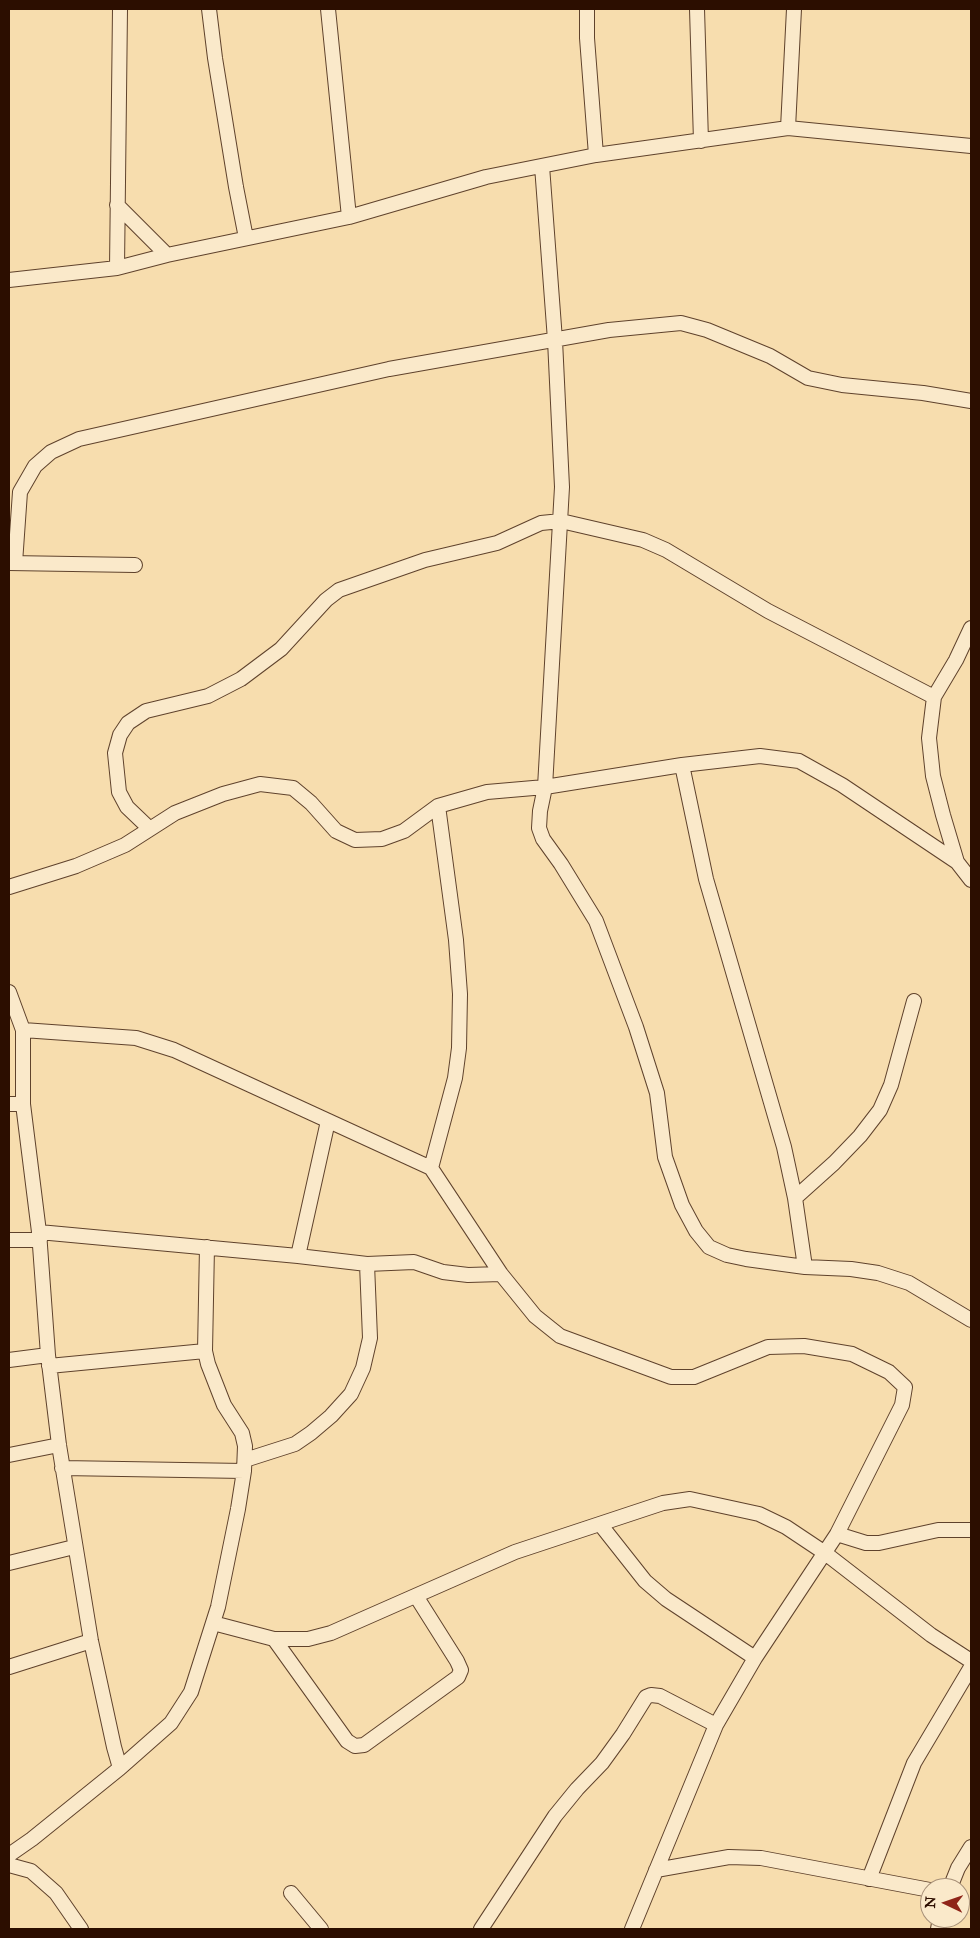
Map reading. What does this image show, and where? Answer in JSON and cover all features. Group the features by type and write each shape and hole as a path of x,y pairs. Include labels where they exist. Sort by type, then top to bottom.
{"street":[{"path":"117,268 120,9"},
{"path":"209,9 216,67 246,238"},
{"path":"328,9 349,217"},
{"path":"587,9 587,38 596,155"},
{"path":"697,9 701,141"},
{"path":"788,128 794,9"},
{"path":"9,280 117,268 167,255 349,217 486,178 596,155 788,128 971,146"},
{"path":"542,166 555,340 562,487 545,787 539,828 543,839 562,864 596,922 636,1027 657,1092 665,1157 682,1205 696,1231 709,1247 727,1255 805,1267 851,1269 878,1273 909,1283 971,1320"},
{"path":"117,205 167,255"},
{"path":"135,565 12,563 20,492 35,466 51,452 79,439 389,369 610,330 681,324 707,330 770,356 808,378 842,385 923,393 971,401"},
{"path":"150,829 127,807 119,792 114,753 120,735 128,723 146,711 208,696 241,679 281,649 309,621 326,600 339,590 425,560 497,543 541,523 561,521 643,540 666,550 768,611 934,697"},
{"path":"957,862 934,776 929,738 934,697 956,660 971,628"},
{"path":"9,887 76,866 125,845 175,813 223,794 260,784 293,788 311,803 336,831 355,840 382,840 404,831 438,806 487,792 545,787 682,765 760,756 799,761 842,785 957,862 971,880"},
{"path":"682,765 706,879 784,1147 805,1267"},
{"path":"431,1168 455,1078 459,1048 460,994 455,932 438,806"},
{"path":"9,992 23,1030 16,1104 40,1236 48,1360 62,1468 91,1641 120,1768"},
{"path":"794,1198 834,1163 860,1136 880,1110 891,1085 914,1001"},
{"path":"23,1030 136,1038 174,1050 431,1168 501,1274 535,1316 560,1336 671,1377 694,1377 768,1347 804,1346 852,1354 889,1372 905,1387 902,1405 837,1534 755,1658 716,1725 632,1929"},
{"path":"298,1256 328,1121"},
{"path":"9,1240 40,1236 208,1247 367,1264 414,1262 443,1272 468,1275 501,1274"},
{"path":"9,1855 32,1839 120,1768 171,1723 191,1692 218,1607 245,1465 245,1446 242,1433 224,1406 205,1351 208,1247"},
{"path":"62,1468 245,1465 295,1444 331,1416 351,1394 363,1368 370,1338 367,1264"},
{"path":"9,1360 48,1360 205,1351"},
{"path":"9,1455 59,1444"},
{"path":"213,1623 274,1638 308,1639 331,1633 515,1552 663,1503 690,1499 759,1514 786,1527 825,1554 931,1635 971,1661"},
{"path":"600,1524 645,1581 666,1598 755,1658"},
{"path":"837,1534 879,1544 938,1530 971,1530"},
{"path":"9,1563 74,1547"},
{"path":"274,1638 347,1741 355,1746 364,1745 458,1678 461,1670 416,1596"},
{"path":"9,1667 91,1641"},
{"path":"868,1879 914,1763 971,1667"},
{"path":"481,1929 555,1816 602,1763 646,1697 651,1695 660,1696 716,1725"},
{"path":"954,1878 971,1847"},
{"path":"656,1870 729,1857 761,1858 920,1888"},
{"path":"9,1865 31,1871 56,1893 81,1929"},
{"path":"291,1893 321,1929"}]}
